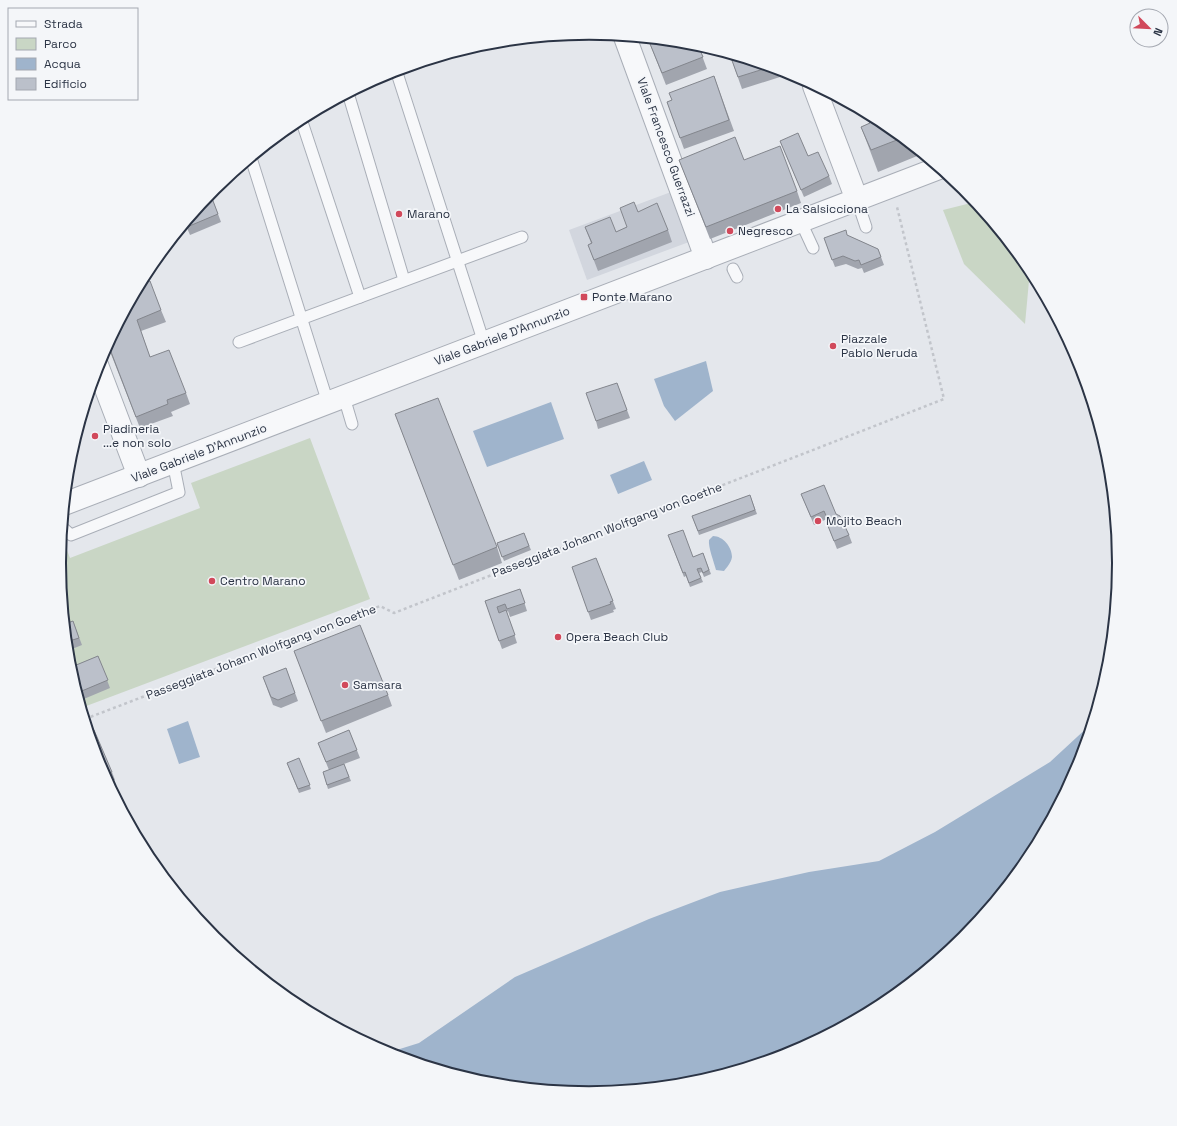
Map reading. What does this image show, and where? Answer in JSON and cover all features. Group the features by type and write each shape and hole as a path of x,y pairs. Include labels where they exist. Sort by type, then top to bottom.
{"street":[{"name":"Viale Francesco Guerrazzi","path":"627,41 706,258"},
{"path":"816,92 857,200"},
{"name":"Viale Gabriele D'Annunzio","path":"69,502 933,170"},
{"path":"101,375 139,476"}],"lane":[{"path":"398,76 484,343"},
{"path":"349,98 404,280"},
{"path":"303,125 360,297"},
{"path":"252,163 301,319 336,400 352,424"},
{"path":"857,200 866,227"},
{"path":"801,222 813,248"},
{"path":"239,342 522,236"},
{"path":"67,531 71,535 179,492 173,462"}],"path":[{"name":"Passeggiata Johann Wolfgang von Goethe","path":"89,718 380,606 394,613 944,399 897,206"}],"shaded area":[{"path":"671,192 689,242 587,280 569,230"}],"green space":[{"path":"968,204 982,218 1023,272 1029,282 1025,324 964,264 943,210"},
{"name":"Centro Marano","path":"310,438 370,599 86,706 70,631 67,597 66,549 70,558 200,508 191,483"}],"water":[{"path":"706,361 713,391 675,421 664,406 654,379"},
{"path":"551,402 564,439 487,467 473,431"},
{"path":"644,461 652,480 618,494 610,475"},
{"path":"713,536 717,536 723,540 729,546 732,553 729,565 724,571 716,570 709,543 709,540"},
{"path":"188,721 200,757 179,764 167,729"},
{"path":"1084,730 1058,794 1041,825 1023,854 982,908 958,933 907,978 850,1016 789,1046 757,1058 691,1076 657,1082 588,1086 520,1082 486,1076 453,1068 398,1050 419,1043 515,977 649,919 720,892 809,872 879,861 935,832 1050,762"}],"building":[{"path":"650,43 701,52 703,57 662,73"},
{"path":"732,60 761,70 738,77"},
{"path":"714,76 729,120 680,138 667,102 672,100 669,93"},
{"path":"870,123 896,140 871,150 861,127"},
{"path":"798,133 808,156 818,152 829,176 801,190 780,141"},
{"path":"735,137 744,160 780,146 797,191 706,227 679,160"},
{"path":"213,200 218,214 188,226"},
{"path":"634,202 638,212 657,203 668,230 594,260 588,245 592,243 585,227 610,217 616,232 627,227 620,208"},
{"path":"846,230 847,235 878,249 881,257 861,265 859,260 855,261 843,256 832,260 824,238"},
{"path":"150,281 161,310 137,320 150,357 169,350 186,393 167,400 168,404 136,417 111,351 119,332 148,282"},
{"path":"617,383 627,410 596,421 586,393"},
{"path":"438,398 497,547 453,565 395,414"},
{"name":"Mojito Beach","path":"824,485 836,514 840,516 849,535 834,541 826,521 828,520 824,511 811,517 801,494"},
{"path":"750,495 755,510 698,531 692,516"},
{"path":"683,530 693,557 703,553 709,570 703,573 701,568 697,569 701,578 689,583 685,572 683,573 668,535"},
{"path":"524,533 529,546 502,557 497,543"},
{"path":"596,558 613,601 610,602 611,604 588,612 572,567"},
{"path":"520,589 525,603 507,609 505,604 497,607 499,613 506,610 515,635 499,641 485,601"},
{"path":"73,621 79,638 72,640 69,622"},
{"name":"Samsara","path":"360,625 388,695 321,721 294,651"},
{"path":"98,656 108,680 82,691 76,665"},
{"path":"286,668 295,693 278,700 271,697 263,677"},
{"path":"93,730 94,730 112,772 109,773"},
{"path":"349,730 357,750 326,762 318,743"},
{"path":"299,758 310,785 298,789 287,763"},
{"path":"344,764 349,777 327,785 323,772"}],"place":[{"name":"La Salsicciona","path":"778,209"},
{"name":"Marano","path":"399,214"},
{"name":"Negresco","path":"730,231"},
{"name":"Ponte Marano","path":"584,297"},
{"name":"Piazzale Pablo Neruda","path":"833,346"},
{"name":"Piadineria ...e non solo","path":"95,436"},
{"name":"Mojito Beach","path":"818,521"},
{"name":"Centro Marano","path":"212,581"},
{"name":"Opera Beach Club","path":"558,637"},
{"name":"Samsara","path":"345,685"}]}
